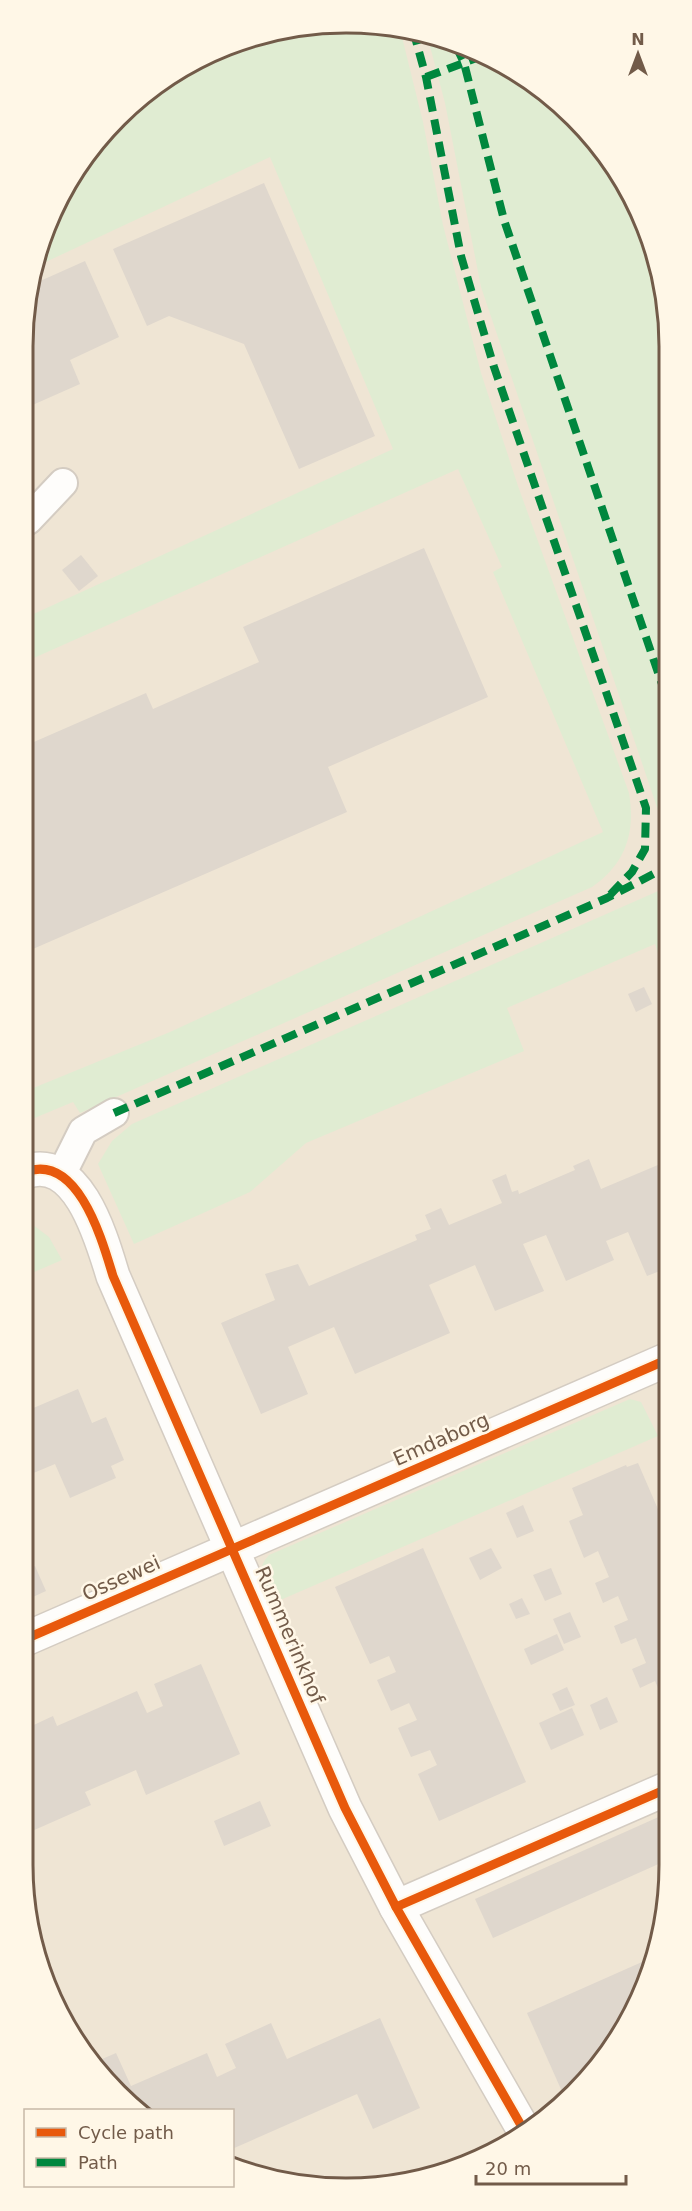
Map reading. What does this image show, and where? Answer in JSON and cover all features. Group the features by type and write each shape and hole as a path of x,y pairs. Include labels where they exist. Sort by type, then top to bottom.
{"street":[{"path":"33,1169 38,1167 61,1175"},
{"name":"Rummerinkhof","path":"61,1175 81,1193 113,1276 345,1808 396,1906 521,2125"},
{"name":"Emdaborg","path":"233,1550 659,1368"},
{"name":"Ossewei","path":"33,1636 233,1550"},
{"path":"396,1906 659,1792"}],"lane":[{"path":"33,515 63,483"},
{"path":"61,1175 83,1131 114,1113"}],"shaded area":[{"path":"346,33 407,39 447,50 484,65 537,98 567,125 594,155 627,208 648,265 656,305 659,346 659,1865 653,1926 635,1985 606,2039 581,2071 537,2113 484,2146 447,2161 407,2172 346,2178 285,2172 234,2157 234,2109 150,2109 140,2100 98,2056 65,2003 44,1946 36,1906 33,1865 33,346 39,285 57,226 86,172 125,125 172,86 226,57 285,39"}],"green space":[{"path":"346,33 402,38 423,122 443,225 481,373 518,486 629,793 631,821 629,834 620,858 613,868 592,887 80,1113 73,1102 33,1119 33,1088 170,1032 603,832 493,572 502,567 458,469 33,658 33,614 393,449 270,157 45,262 65,208 98,155 140,111 172,86 226,57 285,39"},
{"path":"430,45 466,57 502,75 537,98 567,125 606,172 627,208 642,245 653,285 659,346 659,813 481,287 445,103"},
{"path":"659,891 659,956 655,944 507,1008 524,1051 306,1143 250,1192 134,1244 98,1164 112,1141 132,1124"},
{"path":"33,1225 49,1237 62,1260 33,1273"},
{"path":"630,1399 641,1402 658,1436 269,1605 262,1585 261,1573 264,1561 269,1555"}],"building":[{"path":"264,183 375,436 299,469 244,344 169,316 147,326 113,249"},
{"path":"85,261 119,337 70,360 80,384 33,405 34,326 40,281"},
{"path":"424,548 488,697 328,767 347,812 33,949 33,742 146,693 153,709 259,662 243,627"},
{"path":"81,555 98,576 79,591 62,570"},
{"path":"644,987 652,1004 636,1012 628,994"},
{"path":"589,1159 601,1189 659,1165 659,1271 647,1276 628,1232 606,1241 614,1260 566,1281 546,1235 523,1244 544,1291 495,1311 475,1265 429,1285 450,1333 355,1374 334,1327 288,1347 308,1394 261,1414 221,1323 275,1300 265,1274 298,1264 309,1286 417,1240 415,1235 431,1229 425,1215 441,1208 449,1225 502,1203 492,1180 506,1174 512,1192 518,1190 519,1194 575,1170 573,1166"},
{"path":"78,1389 92,1423 106,1417 124,1460 111,1466 116,1478 70,1498 55,1464 33,1473 33,1408"},
{"path":"638,1463 659,1511 659,1690 655,1681 640,1688 632,1669 646,1663 636,1638 621,1644 614,1626 628,1620 618,1596 603,1603 595,1583 609,1577 598,1551 584,1558 569,1521 583,1515 572,1488 626,1465 627,1467"},
{"path":"523,1505 534,1531 517,1538 506,1513"},
{"path":"423,1548 526,1782 439,1821 418,1774 437,1765 430,1750 411,1757 398,1728 417,1720 409,1703 391,1711 377,1680 396,1672 389,1656 370,1664 335,1587"},
{"path":"491,1548 502,1568 480,1580 469,1558"},
{"path":"35,1566 46,1591 33,1597 33,1567"},
{"path":"551,1568 562,1594 545,1601 533,1575"},
{"path":"522,1598 530,1614 516,1619 509,1604"},
{"path":"570,1612 581,1637 564,1644 553,1619"},
{"path":"557,1634 564,1650 531,1665 524,1649"},
{"path":"201,1664 240,1754 146,1795 136,1770 85,1792 91,1805 33,1831 33,1725 53,1716 57,1726 137,1691 147,1713 163,1706 154,1684"},
{"path":"567,1687 575,1705 560,1711 552,1694"},
{"path":"607,1697 618,1722 600,1730 590,1705"},
{"path":"572,1708 584,1735 551,1750 539,1723"},
{"path":"260,1801 271,1826 224,1846 214,1821"},
{"path":"659,1817 659,1864 493,1938 475,1899"},
{"path":"643,1961 627,2003 606,2039 594,2056 562,2091 527,2013"},
{"path":"380,2018 420,2108 373,2129 357,2094 234,2148 234,2109 150,2109 101,2060 116,2053 131,2086 207,2053 217,2077 236,2068 225,2044 271,2023 287,2059"}],"marked path":[{"path":"416,41 426,77 461,256 494,367 646,808 645,849 632,872 607,898"},
{"path":"460,55 504,220 659,675"},
{"path":"426,77 472,60"},
{"path":"114,1113 607,898 659,871"}],"cycle path":[{"path":"33,1171 44,1169 60,1175 85,1203 102,1242 113,1276 345,1808 396,1907 521,2125"},
{"path":"33,1636 659,1363"},
{"path":"396,1907 659,1792"}]}
